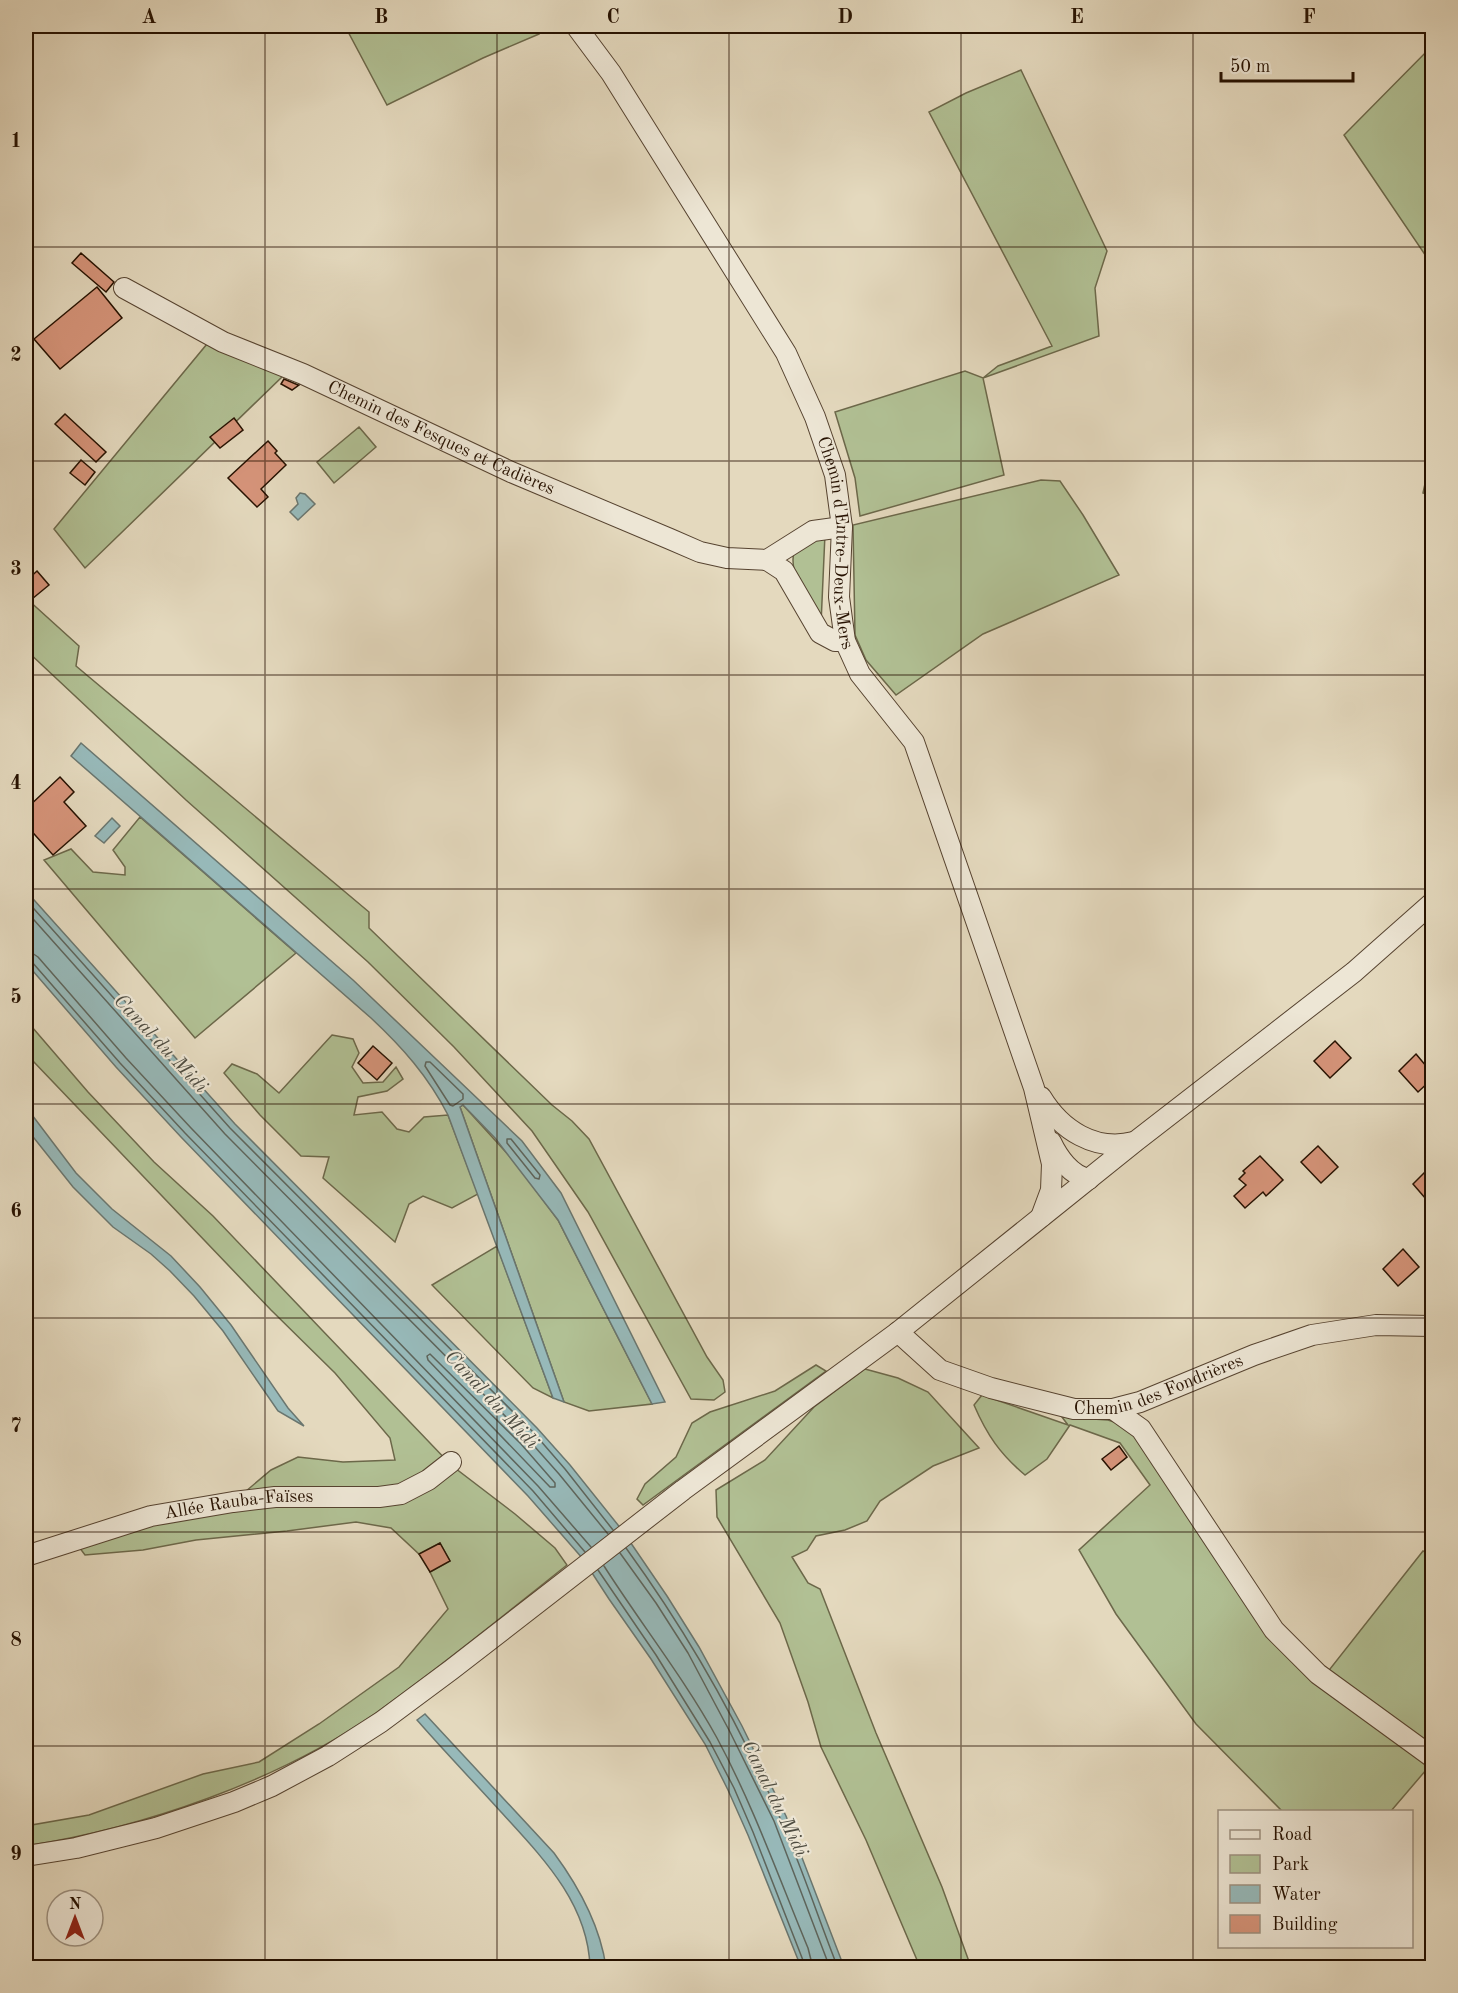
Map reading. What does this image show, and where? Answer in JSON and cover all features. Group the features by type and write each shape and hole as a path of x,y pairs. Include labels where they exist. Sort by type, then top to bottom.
{"street":[{"name":"Chemin d'Entre-Deux-Mers","path":"576,26 611,73 786,353 815,417 835,475 842,527 839,597 845,640 860,674 914,742 1034,1088 1052,1164 1051,1190 1041,1217"},
{"name":"Chemin des Fesques et Cadières","path":"124,288 224,342 303,374 511,472 659,535 709,554 727,558 767,560"},
{"path":"842,527 813,531 767,560 784,571 820,633 834,641 845,640"},
{"path":"26,1856 76,1848 205,1813 272,1786 328,1756 381,1722 636,1527 898,1332 1136,1141 1354,972 1432,903"},
{"name":"Chemin d'Entre-Deux-Mers","path":"1034,1088 1050,1113 1074,1132 1099,1143 1120,1146 1136,1141"},
{"name":"Chemin d'Entre-Deux-Mers","path":"1046,1131 1057,1155 1082,1178 1091,1177 1095,1166 1089,1149 1074,1132"},
{"name":"Chemin des Fondrières","path":"898,1332 940,1370 991,1388 1074,1410 1113,1410 1140,1402 1254,1355 1312,1335 1376,1325 1432,1326"},
{"path":"1113,1410 1141,1429 1274,1630 1318,1674 1432,1757"},
{"name":"Allée Rauba-Faïses","path":"26,1556 151,1516 233,1502 275,1497 379,1497 401,1494 428,1480 451,1462"}],"green space":[{"path":"345,26 536,26 539,34 483,58 387,105"},
{"path":"1432,46 1432,265 1344,135"},
{"path":"1021,70 1107,251 1095,288 1099,336 983,378 998,366 1052,346 929,112 966,93"},
{"path":"207,344 284,375 85,568 54,529"},
{"path":"965,371 983,378 1004,475 860,516 855,478 835,412"},
{"path":"359,427 376,447 334,483 317,462"},
{"path":"1432,452 1432,496 1423,493"},
{"path":"1041,480 1060,481 1119,575 983,634 896,695 866,660 855,635 853,525"},
{"path":"825,534 821,624 797,580 793,561 794,552"},
{"path":"26,598 79,646 76,666 369,912 369,928 589,1139 707,1357 723,1380 725,1392 714,1400 691,1399 588,1212 532,1131 454,1047 368,962 186,800 26,650"},
{"path":"140,817 296,953 195,1038 44,860 71,849 93,872 125,875 125,867 113,850"},
{"path":"26,1020 88,1092 154,1162 213,1216 451,1465 555,1548 567,1565 449,1659 376,1713 338,1738 296,1760 253,1780 162,1814 71,1838 26,1846 26,1826 89,1815 203,1774 259,1762 319,1724 399,1667 448,1609 430,1572 450,1561 440,1543 419,1554 391,1528 356,1522 196,1540 143,1550 85,1555 76,1543 233,1502 271,1470 298,1457 343,1462 395,1460 390,1438 335,1373 271,1310 33,1061 26,1051"},
{"path":"332,1035 353,1039 359,1053 352,1067 363,1083 383,1082 396,1067 403,1079 387,1091 358,1097 354,1115 382,1112 397,1129 409,1132 424,1117 448,1115 478,1194 452,1208 423,1196 409,1204 395,1242 323,1178 329,1157 301,1156 260,1115 224,1073 232,1064 257,1074 279,1093"},
{"path":"463,1105 515,1162 558,1220 652,1404 589,1411 564,1402 460,1107"},
{"path":"497,1246 553,1398 533,1388 432,1285"},
{"path":"816,1365 826,1371 643,1505 637,1499 645,1484 676,1457 692,1423 710,1412 775,1391"},
{"path":"865,1369 898,1378 928,1392 979,1448 933,1466 880,1501 867,1521 845,1530 816,1536 807,1550 792,1557 808,1583 820,1589 876,1733 942,1887 971,1967 920,1967 866,1840 821,1747 780,1623 717,1517 716,1490 765,1460 814,1407"},
{"path":"982,1395 1068,1425 1062,1417 1108,1420 1130,1427 1244,1598 1432,1763 1392,1810 1281,1810 1196,1724 1116,1614 1079,1550 1150,1485 1120,1443 1070,1425 1047,1459 1025,1475 1001,1452 974,1405"},
{"path":"1423,1551 1432,1555 1432,1751 1326,1674"}],"water":[{"path":"300,493 305,494 315,504 298,520 290,512 298,504 296,498"},
{"path":"81,743 353,980 522,1141 561,1193 665,1402 652,1404 558,1220 495,1138 463,1105 460,1107 564,1402 553,1398 448,1115 423,1075 404,1051 371,1018 71,756"},
{"path":"112,818 120,826 104,843 95,836"},
{"name":"Canal du Midi","path":"26,891 235,1124 537,1428 622,1530 699,1647 742,1726 786,1816 844,1967 801,1967 748,1835 705,1744 583,1559 528,1496 181,1137 116,1067 26,963"},
{"path":"26,1107 76,1173 112,1209 171,1256 200,1287 231,1325 288,1408 304,1426 278,1411 223,1331 170,1271 151,1254 113,1227 73,1187 26,1128"},
{"path":"425,1714 554,1853 572,1879 594,1921 606,1967 590,1967 581,1922 560,1882 532,1846 417,1720"}],"building":[{"path":"81,253 114,282 106,292 72,263"},
{"path":"97,287 122,318 60,369 34,339"},
{"path":"284,379 299,385 292,390 281,384"},
{"path":"65,414 106,452 96,462 55,424"},
{"path":"234,418 243,430 220,448 210,437"},
{"path":"268,441 286,465 261,489 268,497 257,507 228,478"},
{"path":"81,460 95,472 85,485 70,473"},
{"path":"37,571 49,585 32,599 26,591 26,581"},
{"path":"60,777 74,792 64,802 86,826 53,855 26,825 26,809"},
{"path":"1335,1041 1351,1058 1330,1078 1314,1061"},
{"path":"373,1046 392,1063 377,1080 358,1063"},
{"path":"1416,1054 1432,1073 1432,1079 1418,1092 1399,1071"},
{"path":"1318,1146 1338,1167 1321,1183 1301,1162"},
{"path":"1260,1156 1283,1180 1266,1196 1263,1192 1245,1208 1234,1196 1246,1185 1239,1179 1245,1173 1243,1171"},
{"path":"1432,1165 1432,1206 1413,1184"},
{"path":"1403,1249 1419,1267 1398,1286 1383,1269"},
{"path":"1119,1446 1127,1457 1111,1470 1102,1459"},
{"path":"440,1543 450,1561 430,1572 419,1554"}]}
